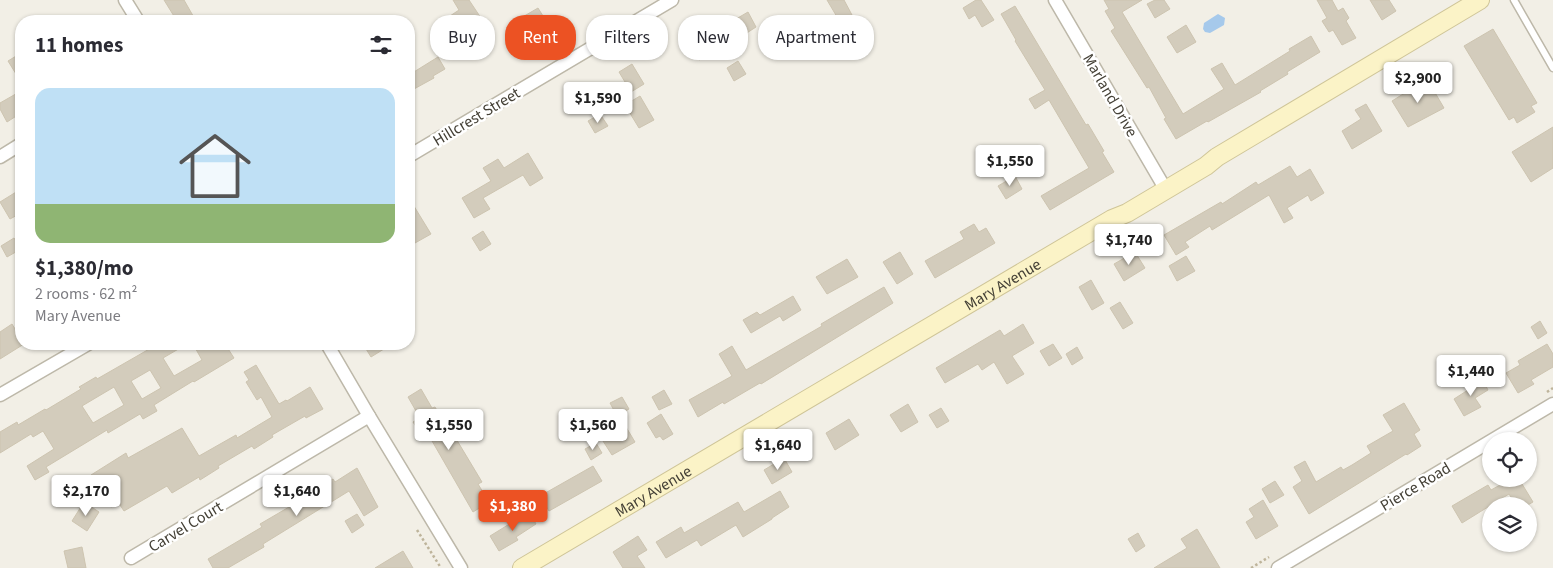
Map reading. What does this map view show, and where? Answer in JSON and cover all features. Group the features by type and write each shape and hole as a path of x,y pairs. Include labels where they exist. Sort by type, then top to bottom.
{"street":[{"path":"125,0 134,15"},
{"name":"Hillcrest Street","path":"415,152 672,0"},
{"name":"Marland Drive","path":"1055,0 1166,190"},
{"name":"Mary Avenue","path":"522,568 1112,219 1127,213 1166,190 1206,166 1217,157 1480,0"},
{"path":"0,157 15,148"},
{"path":"0,395 78,350"},
{"path":"330,350 461,568"},
{"name":"Pierce Road","path":"1278,568 1553,404"},
{"name":"Carvel Court","path":"131,558 369,416"}],"lane":[{"path":"1514,0 1553,68"}],"path":[{"path":"417,530 441,568"}],"water":[{"path":"1218,14 1225,18 1224,25 1210,33 1205,32 1203,29 1204,23"}],"building":[{"path":"164,0 184,0 193,15 173,15"},
{"path":"453,0 469,0 479,15 452,15 459,10"},
{"path":"827,0 844,0 852,15 836,15"},
{"path":"976,0 981,0 994,20 982,27 975,15 969,19 963,8"},
{"path":"1104,0 1142,0 1122,12 1183,114 1224,89 1211,69 1222,63 1235,85 1311,36 1320,52 1287,72 1288,74 1261,92 1176,139 1149,87 1147,88 1111,31 1115,28 1105,11 1109,9"},
{"path":"1155,0 1164,0 1170,9 1155,18 1147,4"},
{"path":"1317,0 1332,0 1338,11 1343,8 1349,18 1346,21 1356,38 1342,45 1333,30 1329,32 1322,21 1327,18"},
{"path":"1370,0 1389,0 1396,11 1382,20"},
{"path":"1015,6 1086,125 1088,124 1114,172 1050,210 1041,196 1089,168 1049,100 1035,109 1029,99 1045,90 1001,14"},
{"path":"538,8 542,15 526,15"},
{"path":"748,12 756,27 748,32 748,15 743,15"},
{"path":"1186,25 1196,42 1177,53 1167,37"},
{"path":"1493,29 1537,103 1531,106 1535,112 1517,123 1514,117 1509,120 1464,46"},
{"path":"15,57 15,72 8,61"},
{"path":"433,60 440,60 445,69 433,76 434,78 415,88 415,71"},
{"path":"738,61 746,74 734,81 727,68"},
{"path":"632,64 644,84 631,92 619,72"},
{"path":"1427,79 1444,108 1408,127 1392,101"},
{"path":"597,83 605,95 591,103 584,91"},
{"path":"15,94 15,117 7,122 0,109 0,103"},
{"path":"640,96 654,120 639,128 625,105"},
{"path":"1366,104 1382,131 1352,149 1342,131 1361,119 1355,110"},
{"path":"600,114 608,126 595,133 588,121"},
{"path":"1553,127 1553,168 1531,182 1512,152"},
{"path":"528,153 543,178 530,186 523,175 483,198 490,209 474,218 462,198 491,181 483,168 498,159 504,168"},
{"path":"1290,166 1297,177 1310,169 1324,193 1311,201 1308,195 1287,208 1293,218 1284,223 1269,195 1212,230 1210,226 1185,242 1189,247 1176,255 1164,235 1221,202 1222,204 1256,182 1258,185"},
{"path":"1015,176 1022,189 1006,199 998,186"},
{"path":"15,193 15,216 10,219 0,202"},
{"path":"415,208 431,234 415,243"},
{"path":"974,224 979,232 986,228 995,243 935,278 925,261 964,239 960,232"},
{"path":"483,231 491,244 480,251 472,238"},
{"path":"14,238 15,252 7,257 1,246"},
{"path":"900,252 913,274 897,284 883,262"},
{"path":"1135,252 1145,268 1124,281 1114,264"},
{"path":"1186,256 1195,271 1177,281 1169,266"},
{"path":"847,259 858,277 827,294 816,277"},
{"path":"1091,280 1104,303 1092,310 1079,287"},
{"path":"884,287 893,303 761,384 724,404 723,402 698,417 689,400 732,376 719,354 732,346 746,370"},
{"path":"793,296 801,310 783,321 780,316 751,333 743,320 757,312 760,315"},
{"path":"1120,302 1133,323 1123,329 1110,308"},
{"path":"1540,321 1547,333 1538,339 1531,327"},
{"path":"12,324 15,329 15,350 0,359 0,332"},
{"path":"1023,324 1034,343 1012,356 1024,374 1007,384 994,362 982,370 978,364 945,383 936,368 1000,330 1004,336"},
{"path":"1053,344 1062,358 1049,366 1040,351"},
{"path":"1547,344 1553,354 1553,367 1531,380 1534,384 1518,393 1506,373 1520,365 1518,361"},
{"path":"1077,347 1083,358 1072,365 1066,354"},
{"path":"148,350 177,350 163,358 174,376 202,360 196,350 229,350 234,358 154,405 157,411 143,419 140,414 108,433 107,430 46,467 49,472 35,480 27,466 54,449 43,431 33,437 31,434 0,453 0,432 17,422 18,425 46,410 81,389 79,387 96,377 97,379","holes":["150,370 161,388 142,399 131,381","114,387 124,405 93,423 82,406"]},
{"path":"367,350 382,350 371,357"},
{"path":"256,365 279,404 310,387 323,409 306,418 305,416 272,435 273,437 254,449 252,446 218,466 219,468 200,480 199,477 172,493 167,486 124,511 118,502 111,507 91,475 126,453 128,458 182,428 199,456 236,435 237,438 272,417 261,397 257,400 246,382 249,380 244,372"},
{"path":"1481,377 1488,390 1475,398 1481,407 1464,416 1454,399 1468,390 1466,386"},
{"path":"421,389 432,408 435,407 450,433 452,432 482,482 478,484 489,502 473,512 428,434 423,437 413,422 420,418 408,397"},
{"path":"664,390 672,404 659,410 652,397"},
{"path":"622,397 629,409 617,416 610,403"},
{"path":"1404,403 1420,430 1414,434 1421,446 1309,514 1293,487 1302,481 1294,467 1305,461 1316,482 1341,467 1343,470 1352,465 1371,453 1367,446 1393,431 1383,415"},
{"path":"908,404 918,422 901,432 890,415"},
{"path":"941,408 949,421 937,428 929,415"},
{"path":"661,414 673,434 663,440 660,436 656,438 647,423"},
{"path":"849,419 859,435 835,450 826,433"},
{"path":"626,427 635,442 612,455 603,441"},
{"path":"596,443 602,453 591,460 585,449"},
{"path":"784,458 792,472 772,484 764,470"},
{"path":"593,466 602,481 549,511 540,496"},
{"path":"357,468 378,507 364,516 349,491 263,544 264,547 228,568 213,568 208,559 262,527 260,524 313,493 312,491 333,479 335,482"},
{"path":"1275,481 1284,495 1270,503 1262,489"},
{"path":"1485,487 1489,487 1491,490 1496,487 1524,487 1530,497 1511,497 1509,494 1504,497 1482,497 1482,511 1462,523 1452,506"},
{"path":"780,491 789,507 743,537 736,525 701,546 697,540 666,558 656,542 681,527 684,533 738,502 744,512"},
{"path":"1263,500 1278,526 1256,539 1246,522 1254,517 1249,509"},
{"path":"84,502 99,512 87,531 72,521"},
{"path":"529,512 536,524 516,537 518,540 499,551 490,536"},
{"path":"357,514 364,525 352,533 345,521"},
{"path":"1197,529 1220,568 1154,568 1187,548 1181,539"},
{"path":"1138,533 1145,546 1136,552 1128,539"},
{"path":"638,536 647,550 637,556 645,568 623,568 613,552"},
{"path":"82,547 86,568 68,568 64,551"},
{"path":"403,551 413,568 375,568"}]}
